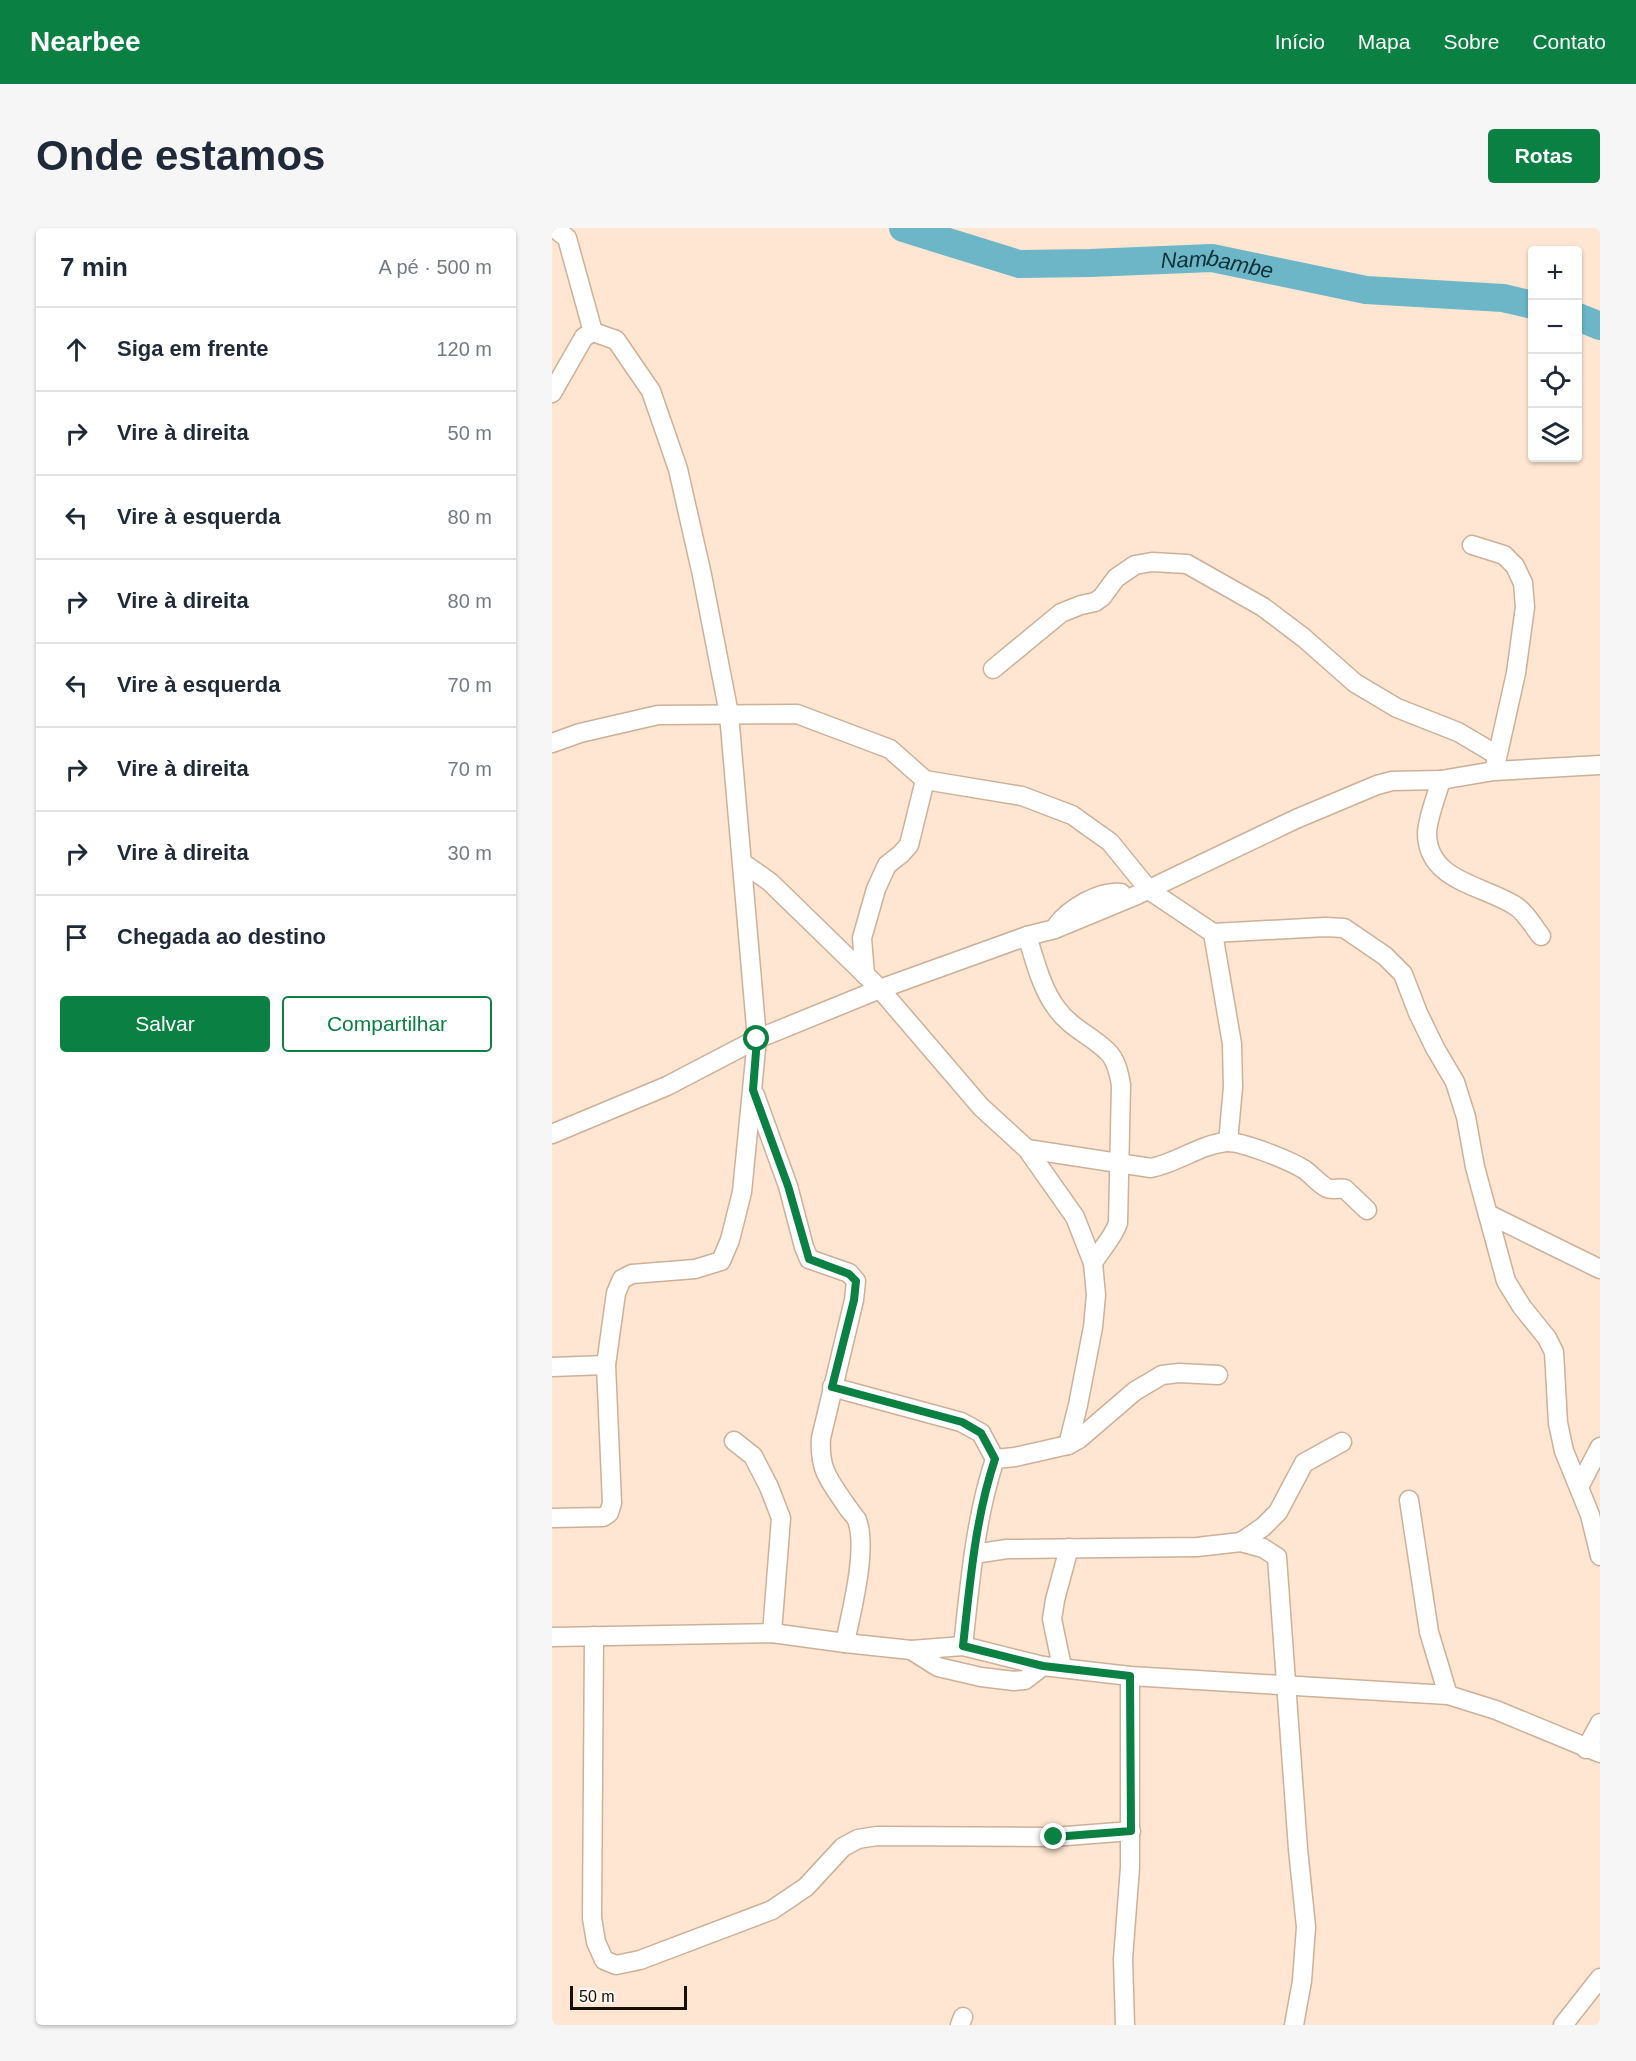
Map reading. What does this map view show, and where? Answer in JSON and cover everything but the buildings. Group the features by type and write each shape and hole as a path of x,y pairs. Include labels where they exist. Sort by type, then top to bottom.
{"street":[{"path":"554,228 567,238 593,332"},
{"path":"552,393 584,337 593,332 616,340 651,391 678,469 702,575 729,714 757,1039 742,1192 730,1240 721,1261 695,1269 632,1274 622,1279 616,1293 606,1365 612,1503 609,1513 603,1517 552,1518"},
{"path":"1472,545 1504,555 1515,566 1523,583 1525,607 1517,662 1496,763"},
{"path":"993,669 1061,613 1095,602 1102,597 1116,578 1135,565 1152,562 1187,564 1263,607 1304,638 1355,683 1397,708 1458,732 1496,763"},
{"path":"552,743 658,715 797,714 890,750 925,780 1022,796 1072,815 1110,843 1143,893 1214,933 1344,928 1385,956 1403,974 1418,1013 1455,1082 1506,1281 1522,1307 1547,1338 1554,1352 1558,1423 1564,1451 1590,1515 1600,1556"},
{"path":"552,1134 668,1086 757,1039 880,989 1027,936 1055,929 1063,917 1076,906 1114,892 1143,893 1296,819 1377,785 1392,781 1441,780 1496,763 1600,765"},
{"path":"847,958 862,938 880,877 887,865 909,845 925,780"},
{"path":"1441,780 1427,831 1428,846 1433,859 1446,873 1516,906 1541,936"},
{"path":"743,863 770,882 880,989 981,1107 1027,1149 1075,1217 1093,1263 1096,1295 1093,1328 1068,1445"},
{"path":"1214,933 1232,1044 1233,1087 1228,1142"},
{"path":"1027,936 1049,998 1072,1027 1108,1052 1119,1071 1121,1085 1118,1222 1114,1233 1093,1263"},
{"path":"862,938 865,975"},
{"path":"753,1090 788,1186 809,1259 849,1274 856,1281 854,1300 820,1438 819,1456 828,1477 856,1520 861,1545 845,1643"},
{"path":"1027,1149 1151,1168 1162,1166 1211,1145 1228,1142 1282,1158 1304,1170 1327,1188 1345,1190 1366,1210"},
{"path":"1488,1214 1600,1269"},
{"path":"552,1367 606,1365"},
{"path":"995,1459 1015,1457 1068,1445 1079,1439 1135,1391 1162,1375 1179,1373 1218,1375"},
{"path":"832,1387 962,1422 981,1433 995,1459 987,1484 974,1554 963,1646"},
{"path":"734,1441 753,1456 770,1487 781,1518 772,1633"},
{"path":"1241,1542 1263,1527 1278,1512 1304,1463 1342,1442"},
{"path":"1579,1487 1600,1447"},
{"path":"1409,1500 1429,1632 1448,1695"},
{"path":"974,1554 1007,1549 1197,1547 1241,1542 1263,1548 1277,1557 1298,1849 1306,1927 1302,1981 1294,2025"},
{"path":"1062,1667 1052,1619 1068,1548"},
{"path":"552,1637 772,1633 911,1650 963,1646 1043,1666 1130,1676 1448,1695 1496,1710 1593,1751 1600,1723"},
{"path":"594,1636 592,1918 596,1942 604,1960 616,1965 640,1960 772,1910 806,1887 843,1847 858,1839 877,1836 1054,1837 1131,1831"},
{"path":"911,1650 938,1667 1014,1682 1025,1680 1043,1666"},
{"path":"1125,2025 1123,1959 1131,1831 1130,1676"},
{"path":"1563,2025 1600,1978"}],"waterway":[{"name":"Nambambe","path":"903,228 1019,264 1212,258 1366,290 1503,298 1528,304"},
{"name":"Nambambe","path":"1582,319 1600,326"}],"route":[{"path":"757,1039 753,1090 788,1186 804,1247 809,1259 849,1274 856,1281 854,1300 832,1387 962,1422 981,1433 995,1459 987,1484 974,1554 963,1646 1043,1666 1130,1676 1131,1831 1054,1837"}]}
